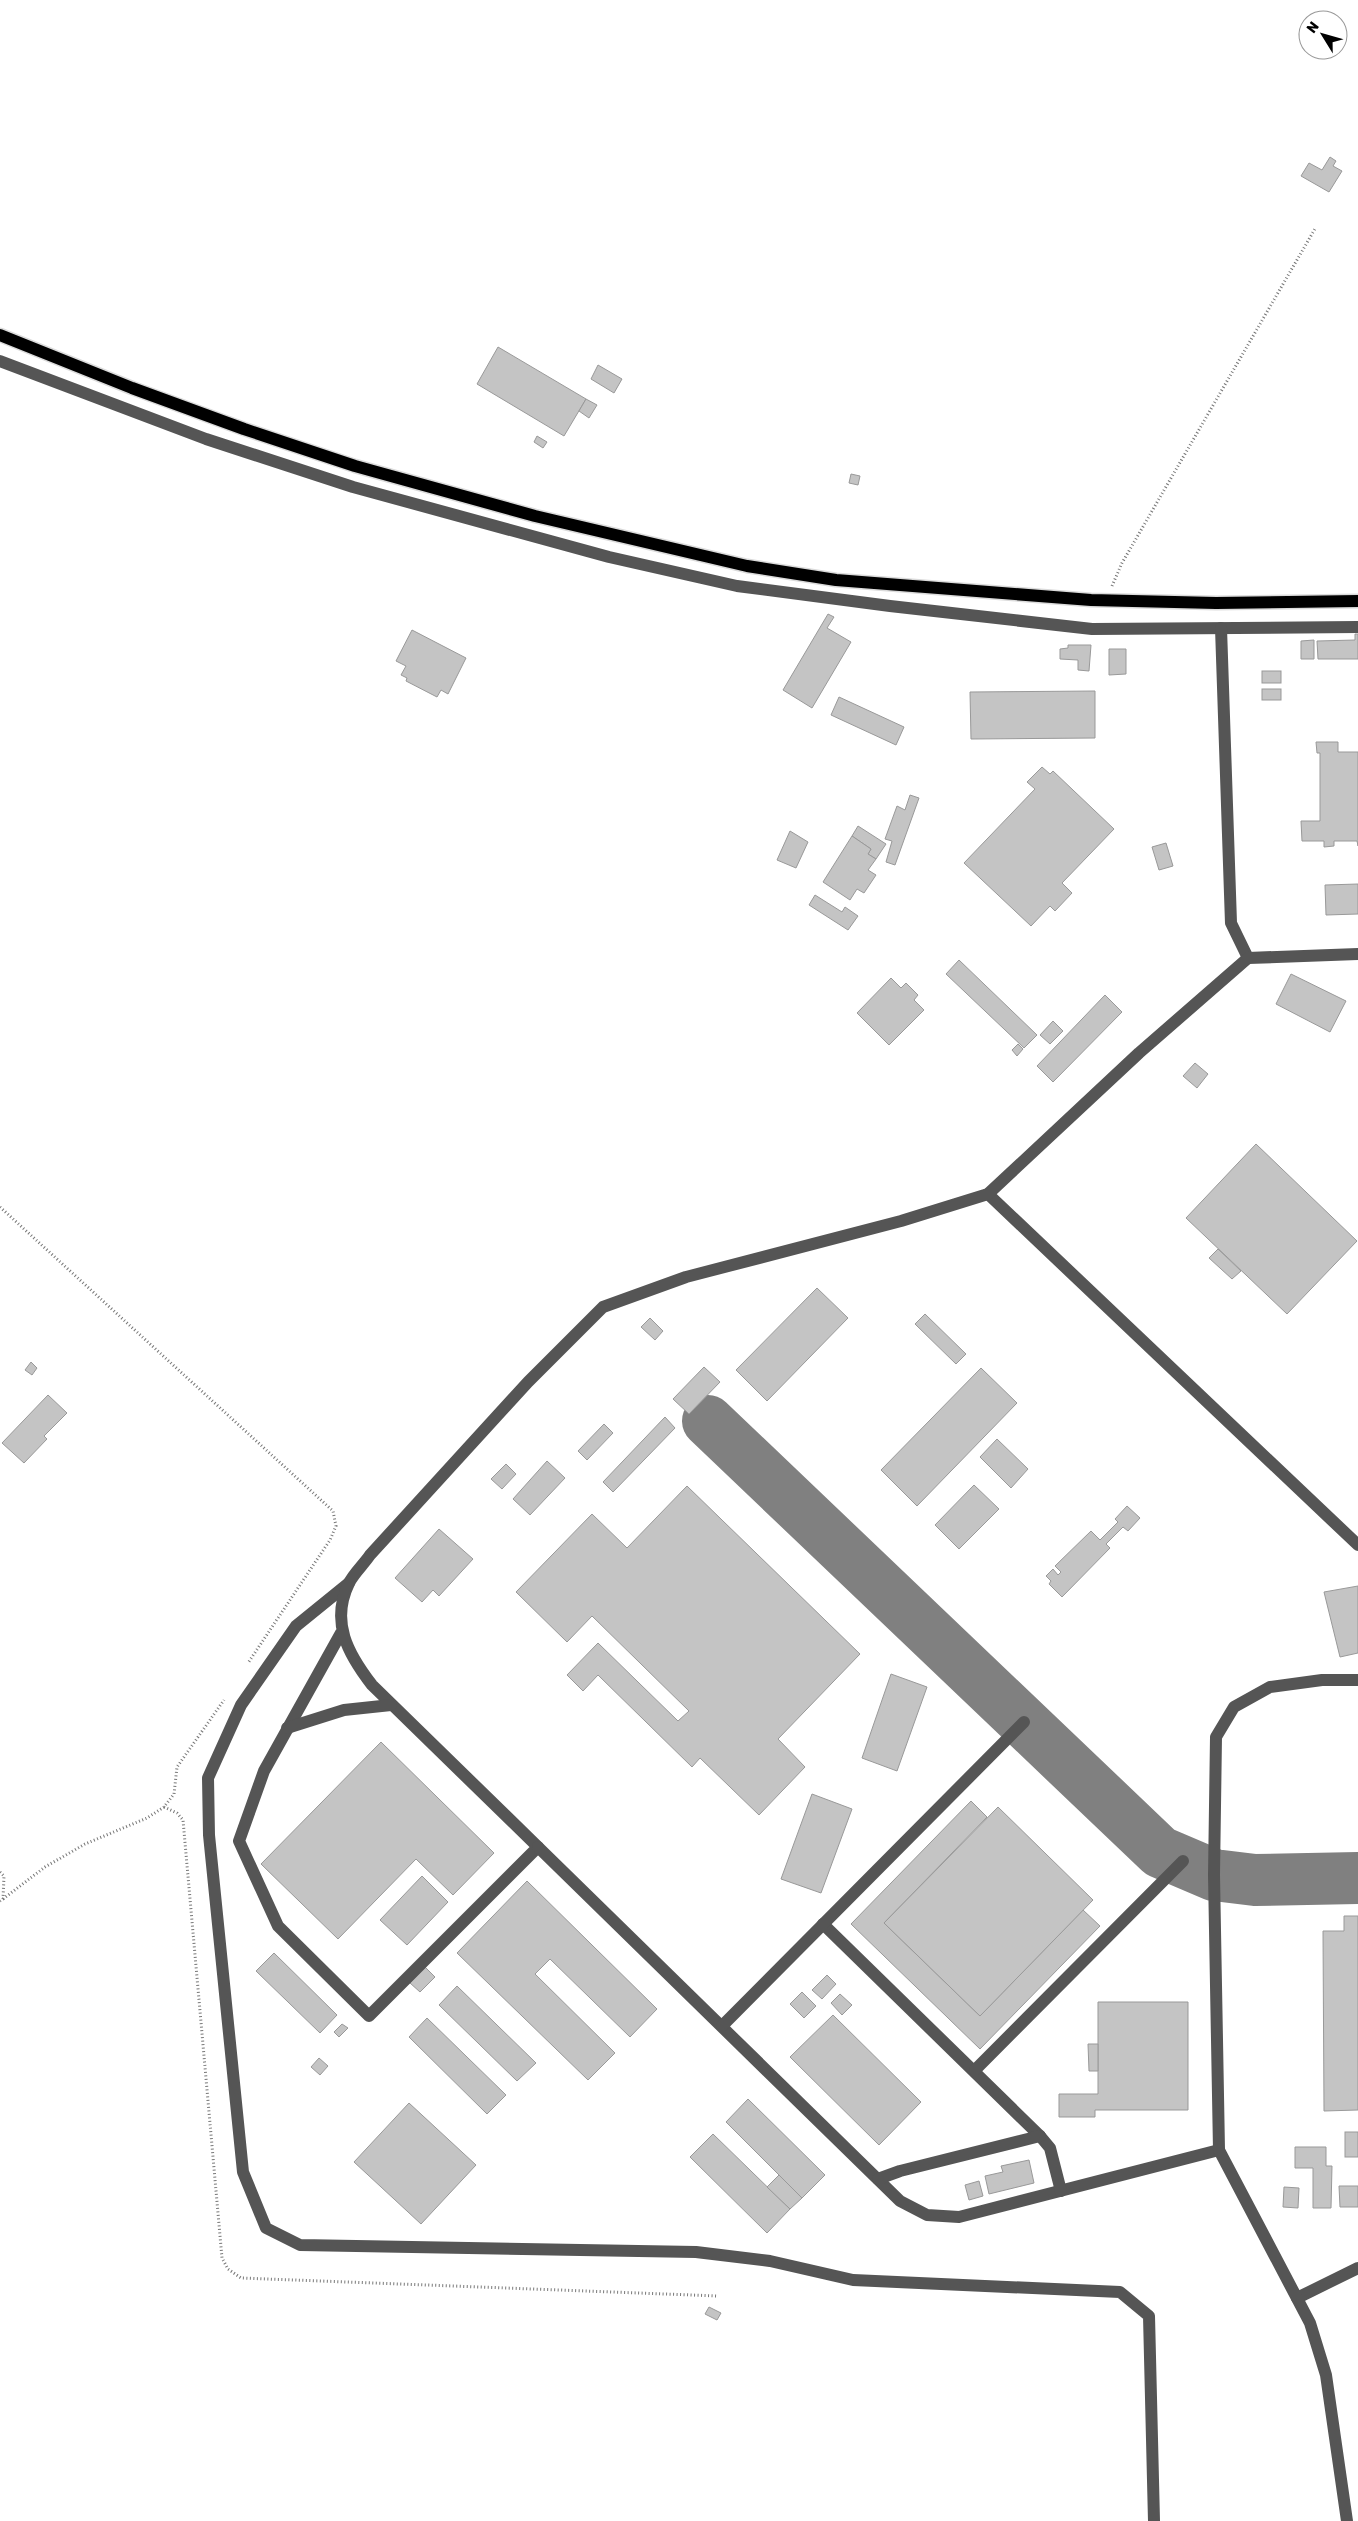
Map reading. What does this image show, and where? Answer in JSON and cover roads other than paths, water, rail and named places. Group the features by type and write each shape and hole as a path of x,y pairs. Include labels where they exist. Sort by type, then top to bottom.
{"main road":[{"path":"0,335 149,394 355,466 535,516 747,566 836,580 914,588 1106,600 1216,603 1358,601"}],"street":[{"path":"0,360 206,439 353,487 609,557 728,584 890,606 1092,629 1358,627"},
{"path":"1221,628 1231,922 1248,958"},
{"path":"1154,2521 1149,2316 1120,2292 853,2280 770,2261 696,2252 300,2245 266,2228 243,2172 209,1835 208,1778 241,1705 296,1626 349,1583 370,1555 528,1382 603,1307 686,1277 902,1221 988,1194 1139,1053 1248,958 1358,954"},
{"path":"988,1194 1358,1545"},
{"path":"349,1583 342,1610 342,1633 353,1661 392,1705 900,2201 927,2215 959,2217 1219,2150"},
{"path":"342,1633 264,1771 239,1841 278,1926 369,2016 538,1847"},
{"path":"1346,2521 1326,2375 1310,2323 1219,2150 1214,1875 1216,1737 1234,1707 1270,1686 1322,1680 1358,1680"},
{"path":"287,1728 344,1710 392,1705"},
{"path":"722,2026 1024,1722"},
{"path":"975,2070 1182,1862"},
{"path":"822,1924 975,2070 1040,2136 1050,2148 1061,2191"},
{"path":"878,2179 900,2171 1040,2136"},
{"path":"1296,2298 1358,2268"}]}
